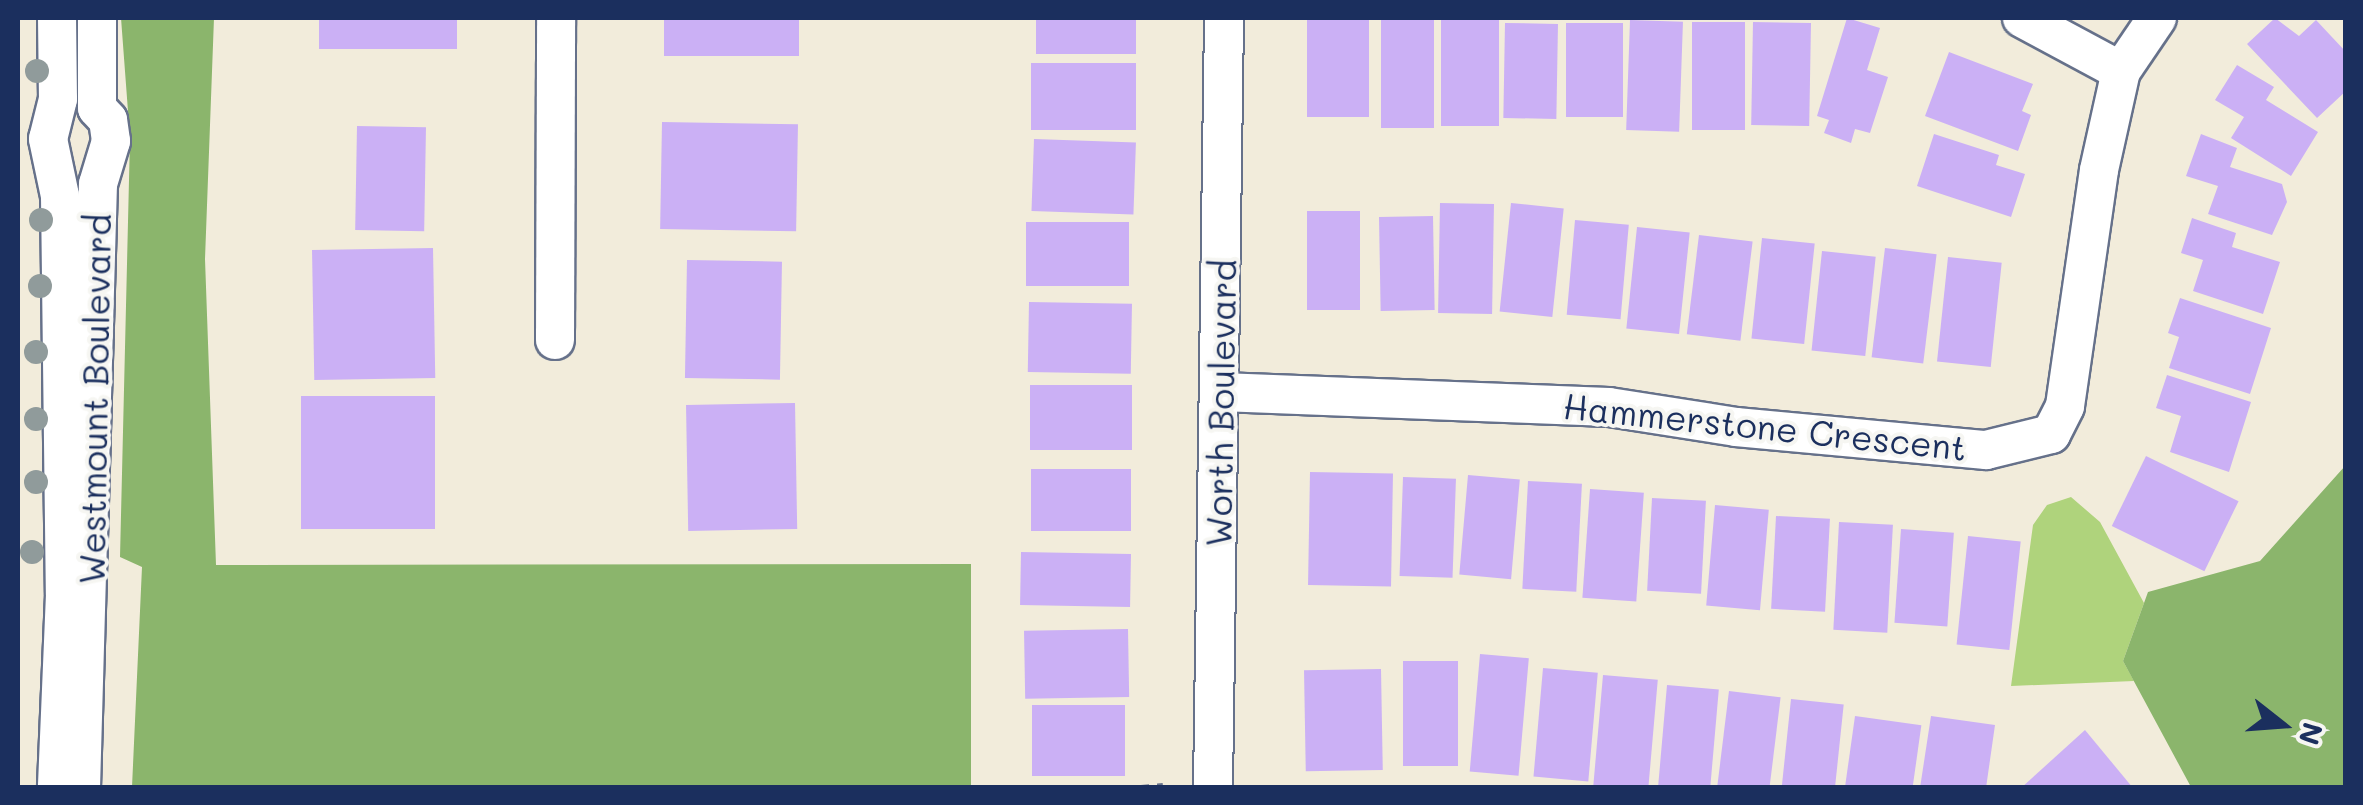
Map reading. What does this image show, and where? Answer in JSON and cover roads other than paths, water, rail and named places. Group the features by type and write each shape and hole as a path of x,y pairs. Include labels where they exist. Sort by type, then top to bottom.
{"street":[{"name":"Westmount Boulevard","path":"57,18 58,99 48,139 60,196 65,594 58,788"},
{"name":"Westmount Boulevard","path":"81,788 98,184 112,141 108,120 97,108 97,18"},
{"path":"556,18 556,340"},
{"name":"Worth Boulevard","path":"1214,788 1224,18"},
{"path":"2022,18 2121,70"},
{"name":"Hammerstone Crescent","path":"1221,392 1546,402 1986,450 2051,434 2066,406 2099,170 2121,70 2157,18"}]}
